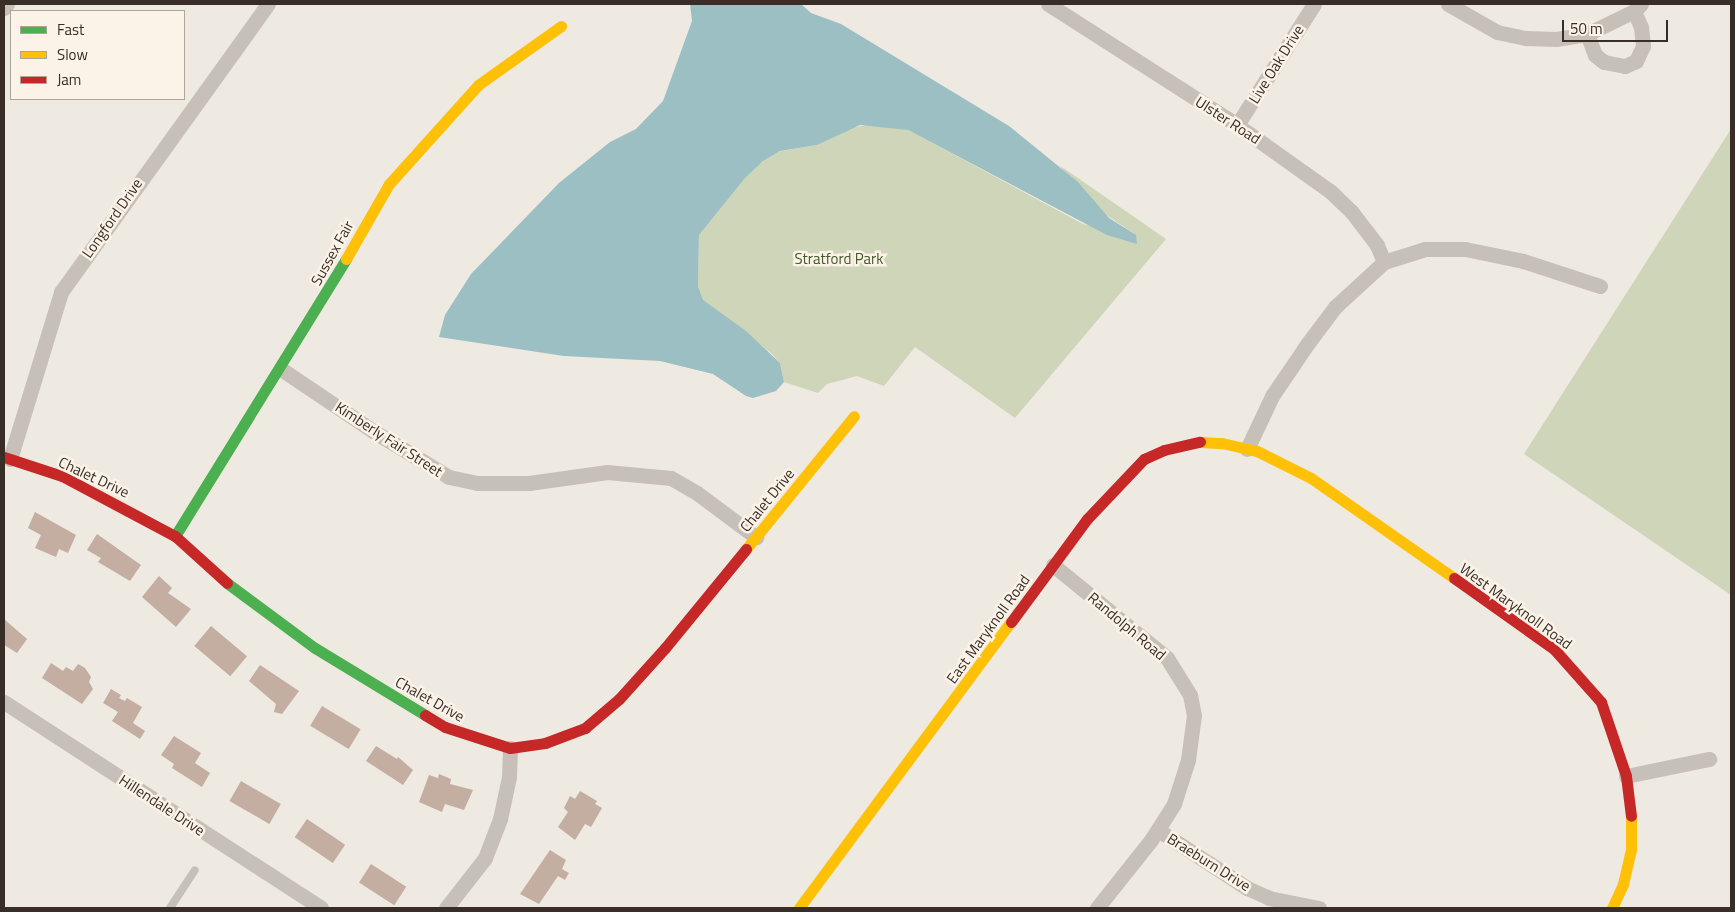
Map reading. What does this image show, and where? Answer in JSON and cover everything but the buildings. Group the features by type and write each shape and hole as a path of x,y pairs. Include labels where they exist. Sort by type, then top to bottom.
{"street":[{"path":"4,8 7,4"},
{"name":"Longford Drive","path":"7,458 61,292 268,4"},
{"name":"Ulster Road","path":"1048,4 1290,161 1344,205 1377,245 1384,262"},
{"name":"Live Oak Drive","path":"1237,125 1314,4"},
{"path":"1448,4 1504,34 1556,39 1587,34 1637,8 1644,46 1636,61 1625,66 1604,62 1595,55 1587,34"},
{"name":"Sussex Fair","path":"175,536 281,369 389,184 478,85 561,26"},
{"path":"1247,449 1272,396 1308,343 1335,307 1384,262 1425,249 1465,250 1523,261 1600,286"},
{"name":"Kimberly Fair Street","path":"281,369 372,431 449,477 477,483 529,483 607,472 671,478 697,493 756,537"},
{"name":"Chalet Drive","path":"7,458 62,476 175,536 242,596 315,648 446,727 510,748 544,743 584,728 605,710 665,648 854,416"},
{"name":"East Maryknoll Road","path":"799,908 1087,519 1144,458 1198,442 1247,449"},
{"name":"West Maryknoll Road","path":"1247,449 1311,478 1554,650 1601,702 1626,776 1632,824 1631,850 1623,884 1612,908"},
{"name":"Randolph Road","path":"1053,565 1167,658 1190,695 1194,715 1188,760 1174,804 1158,830 1097,908"},
{"name":"Hillendale Drive","path":"4,702 321,908"},
{"path":"446,908 485,858 500,819 510,777 510,748"},
{"path":"1626,776 1709,760"},
{"name":"Braeburn Drive","path":"1158,830 1247,888 1269,898 1319,908"}],"lane":[{"path":"170,908 195,870"}],"green space":[{"name":"Stratford Park","path":"874,124 908,130 1083,224 1136,235 1102,212 1059,165 1166,239 1015,418 915,347 884,386 857,376 827,384 818,393 784,382 780,363 771,353 703,300 698,286 699,235 751,170 776,152 817,145 850,128"},
{"path":"1731,129 1731,595 1524,454"}],"water":[{"path":"690,4 801,4 811,13 841,24 1009,126 1078,182 1109,218 1136,235 1137,244 1107,235 908,130 860,125 817,145 780,151 763,161 745,178 699,235 698,286 703,300 746,331 780,363 784,382 776,391 753,398 746,396 713,374 660,361 564,356 439,337 445,315 471,274 559,183 610,142 636,129 663,101 692,21"}],"traffic: fast":[{"path":"175,536 346,259"},
{"path":"227,583 315,648 425,715"}],"traffic: slow":[{"path":"346,259 389,184 478,85 561,26"},
{"path":"746,549 854,416"},
{"path":"1200,442 1222,443 1257,451 1311,478 1454,578"},
{"path":"799,908 1011,622"},
{"path":"1612,908 1623,884 1631,850 1631,816"}],"traffic: jam":[{"path":"1011,622 1087,519 1144,459 1164,450 1200,442"},
{"path":"4,457 62,476 175,536 227,583"},
{"path":"425,715 445,727 510,748 545,743 585,728 619,699 665,648 746,549"},
{"path":"1454,578 1554,649 1601,702 1626,776 1631,816"}]}
